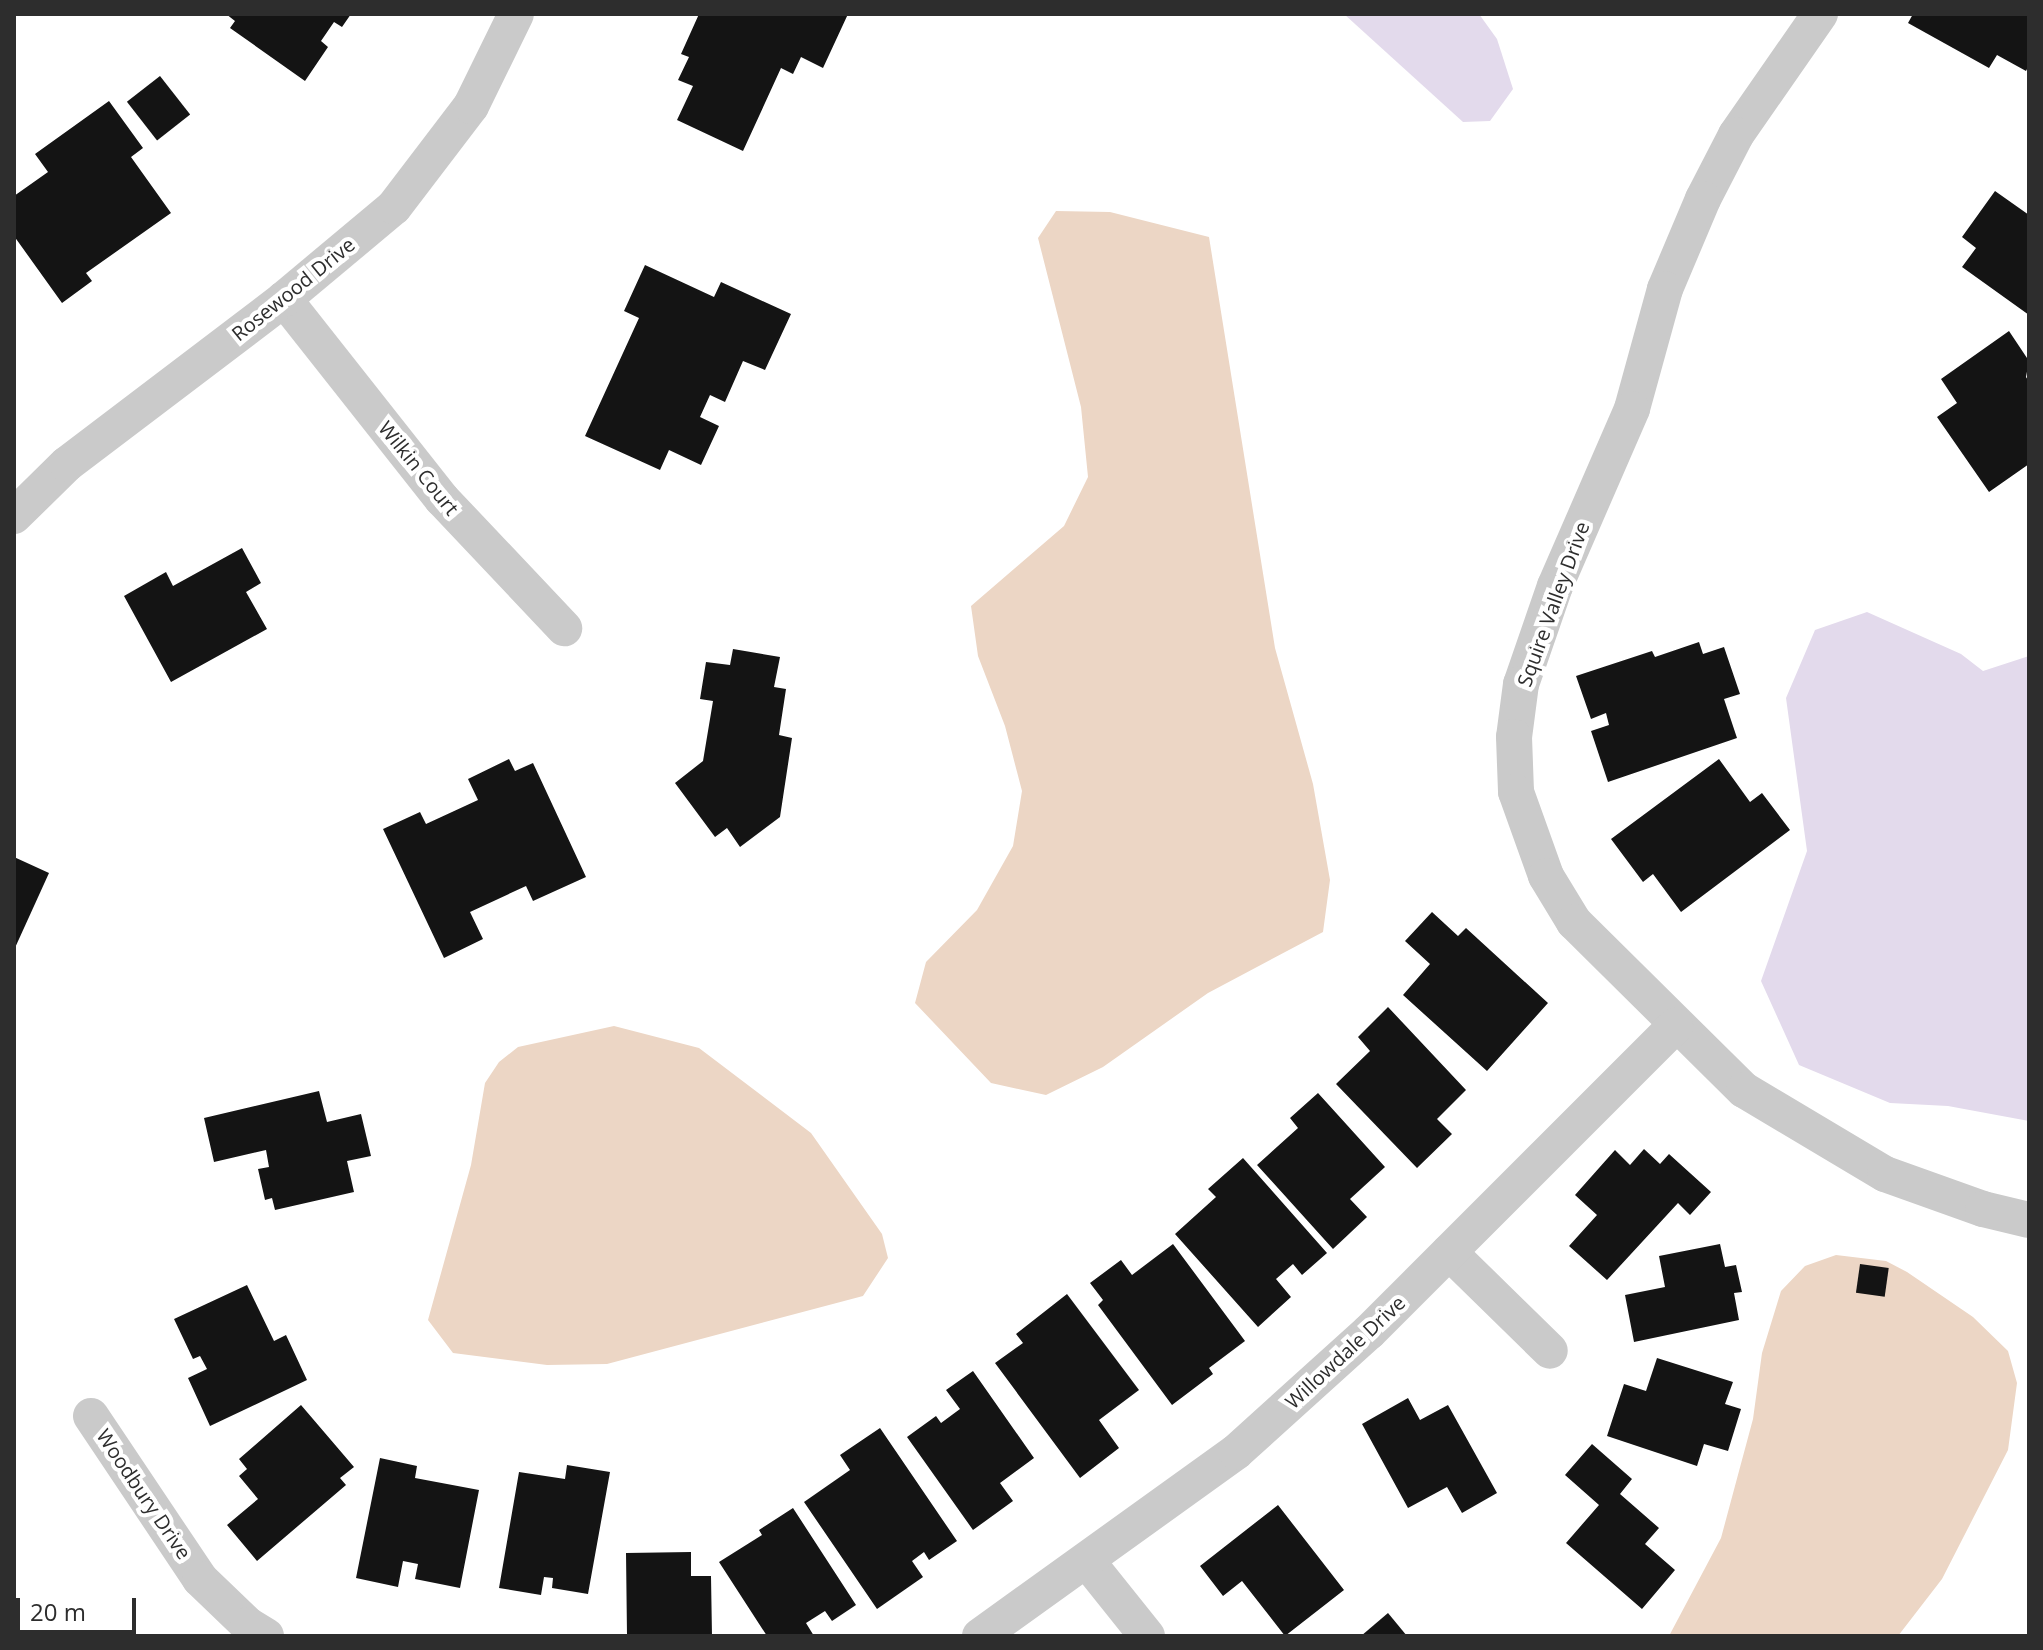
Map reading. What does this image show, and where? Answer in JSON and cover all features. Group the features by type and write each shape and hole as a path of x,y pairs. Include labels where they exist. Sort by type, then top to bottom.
{"street":[{"name":"Rosewood Drive","path":"14,516 67,464 284,299 394,207 430,164 471,106 516,14"},
{"name":"Squire Valley Drive","path":"1820,14 1736,135 1703,199 1665,289 1632,409 1555,586 1521,684 1514,737 1516,792 1546,876 1574,922 1675,1026 1744,1090 1885,1174 1983,1209 2029,1220"},
{"name":"Wilkin Court","path":"284,299 442,499 564,628"},
{"name":"Willowdale Drive","path":"980,1636 1236,1452 1369,1332 1675,1026"},
{"path":"1449,1252 1550,1351"},
{"name":"Woodbury Drive","path":"91,1416 200,1579 248,1625 266,1636"},
{"path":"1087,1561 1147,1636"}],"shaded area":[{"path":"1344,14 1479,14 1497,39 1513,89 1490,121 1463,122"},
{"path":"1056,211 1110,212 1209,237 1275,648 1313,784 1330,880 1323,932 1208,993 1103,1067 1046,1095 991,1083 915,1003 926,962 977,910 1013,846 1022,791 1005,726 978,656 971,606 1064,526 1088,477 1081,407 1038,238"},
{"path":"1867,612 1961,654 1983,671 2029,656 2029,1121 1948,1106 1890,1103 1799,1065 1761,981 1807,851 1786,698 1815,630"},
{"path":"614,1026 699,1048 811,1133 882,1234 888,1258 863,1296 607,1364 547,1365 453,1353 428,1320 471,1165 485,1083 499,1062 518,1047"},
{"path":"1836,1255 1886,1261 1907,1272 1973,1317 2008,1351 2017,1383 2008,1450 1942,1579 1898,1636 1669,1636 1721,1538 1753,1419 1762,1353 1781,1291 1805,1266"}],"building":[{"path":"226,14 351,14 342,27 334,22 321,41 328,47 305,81 230,28 235,21"},
{"path":"699,14 848,14 823,68 801,57 793,74 781,68 743,151 677,120 693,86 678,80 689,57 681,54"},
{"path":"1913,14 2029,14 2029,65 2026,71 1997,55 1989,68 1908,23"},
{"path":"160,76 190,115 157,140 127,102"},
{"path":"109,101 143,148 131,157 171,213 86,273 92,281 62,303 14,236 14,196 48,172 35,154"},
{"path":"1995,191 2029,215 2029,315 1962,267 1976,248 1962,237"},
{"path":"645,265 714,297 721,282 791,314 765,370 743,361 725,402 710,395 700,417 719,426 701,465 669,450 660,470 585,436 639,318 624,311"},
{"path":"2009,331 2029,361 2026,377 2029,382 2029,464 1989,492 1937,417 1957,403 1941,379"},
{"path":"242,548 261,583 246,592 267,629 171,682 124,596 166,572 173,586"},
{"path":"1699,642 1703,654 1724,647 1740,694 1724,699 1737,738 1608,782 1591,731 1609,725 1606,713 1591,719 1576,676 1652,651 1655,657"},
{"path":"733,649 780,657 774,687 786,689 779,735 792,738 780,817 740,847 727,828 715,837 675,783 703,761 713,701 700,699 706,662 730,665"},
{"path":"509,759 515,771 533,763 586,877 533,901 526,886 470,912 483,939 444,958 383,829 420,812 426,824 478,800 468,779"},
{"path":"1719,759 1750,802 1762,793 1790,830 1681,912 1653,874 1643,882 1611,839"},
{"path":"14,857 49,873 14,950"},
{"path":"1432,912 1458,936 1466,928 1548,1003 1487,1071 1403,995 1430,964 1405,941"},
{"path":"1388,1007 1466,1090 1437,1119 1452,1134 1417,1168 1336,1084 1370,1051 1358,1037"},
{"path":"319,1091 327,1122 361,1114 371,1156 347,1161 354,1192 275,1210 272,1198 265,1200 258,1169 269,1167 266,1150 214,1162 204,1118"},
{"path":"1318,1093 1385,1167 1350,1199 1367,1217 1333,1249 1257,1165 1298,1128 1290,1118"},
{"path":"1644,1149 1660,1164 1669,1154 1711,1192 1690,1215 1678,1203 1607,1280 1569,1246 1597,1215 1575,1195 1615,1150 1630,1165"},
{"path":"1243,1158 1327,1253 1302,1275 1293,1264 1276,1279 1291,1297 1258,1327 1175,1234 1216,1197 1208,1189"},
{"path":"1173,1244 1245,1341 1209,1368 1213,1374 1172,1405 1098,1305 1103,1300 1090,1283 1121,1260 1132,1275"},
{"path":"1720,1244 1725,1267 1736,1265 1742,1292 1734,1293 1739,1320 1634,1342 1625,1295 1665,1287 1659,1256"},
{"path":"1860,1264 1889,1268 1885,1297 1856,1293"},
{"path":"247,1285 274,1341 286,1335 307,1380 210,1426 188,1378 207,1369 200,1356 193,1359 174,1319"},
{"path":"1067,1294 1139,1390 1099,1420 1119,1448 1080,1478 995,1363 1023,1343 1016,1334"},
{"path":"1657,1358 1733,1382 1725,1404 1741,1409 1728,1451 1704,1444 1697,1466 1607,1436 1624,1384 1646,1391"},
{"path":"973,1371 1034,1458 1000,1483 1013,1501 973,1530 907,1437 936,1416 941,1423 960,1409 946,1390"},
{"path":"1408,1398 1420,1420 1448,1405 1497,1493 1462,1513 1447,1487 1408,1508 1362,1424"},
{"path":"301,1405 354,1467 340,1478 346,1485 257,1561 227,1525 258,1499 239,1476 247,1469 239,1459"},
{"path":"880,1428 957,1541 929,1560 924,1552 912,1561 923,1577 877,1609 804,1502 850,1470 840,1455"},
{"path":"1592,1444 1632,1479 1620,1494 1659,1528 1645,1544 1675,1570 1642,1609 1566,1543 1599,1505 1565,1475"},
{"path":"380,1458 417,1466 415,1478 479,1490 460,1588 415,1579 418,1564 403,1561 398,1587 356,1578"},
{"path":"567,1465 610,1472 588,1594 552,1588 553,1578 544,1577 541,1595 499,1588 519,1472 565,1479"},
{"path":"1278,1505 1344,1590 1285,1636 1242,1581 1223,1596 1200,1566"},
{"path":"793,1508 856,1605 832,1621 825,1611 806,1623 814,1636 767,1636 719,1562 762,1535 759,1530"},
{"path":"691,1552 691,1576 711,1576 712,1636 627,1636 626,1553"},
{"path":"1388,1613 1407,1636 1361,1636"}]}
